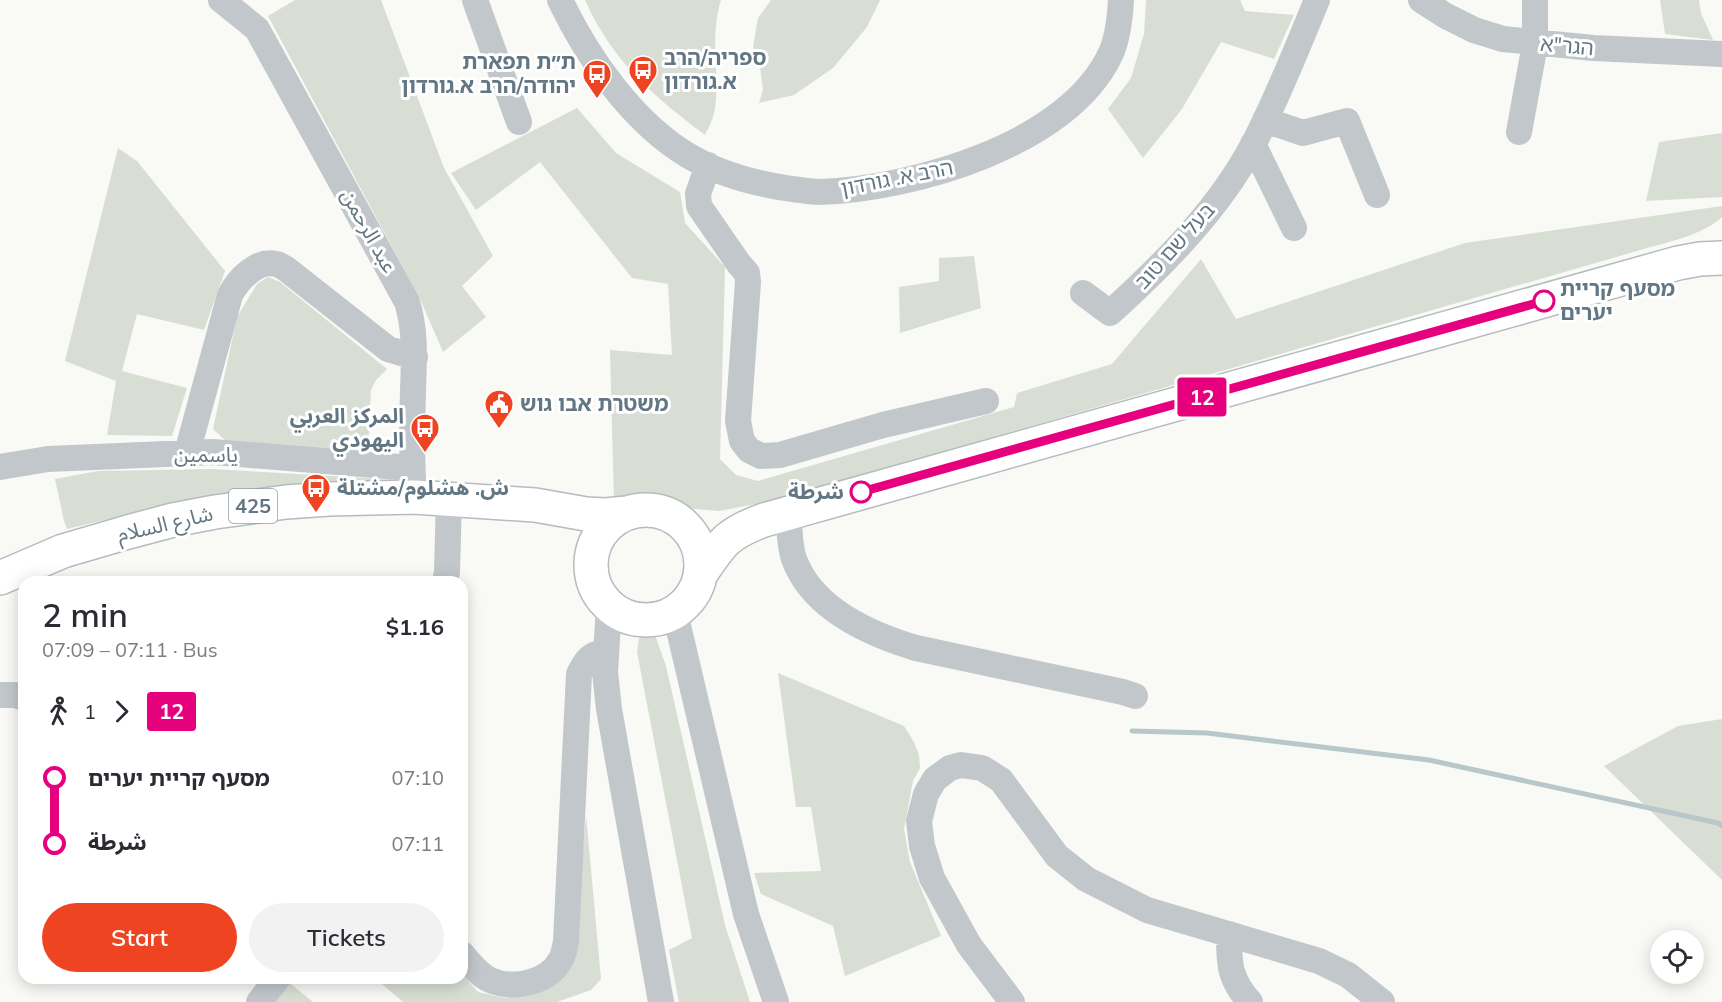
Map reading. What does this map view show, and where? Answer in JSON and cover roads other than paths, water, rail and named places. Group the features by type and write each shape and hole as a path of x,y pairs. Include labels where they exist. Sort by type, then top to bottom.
{"main road":[{"name":"425","path":"1658,269 1722,238"},
{"name":"425","path":"609,606 598,593 592,577 591,561 594,544 613,520 627,513 642,509 657,510 698,524 717,526 735,525 776,516 1658,269 1700,259 1722,258"},
{"name":"شارع السلام","path":"0,578 63,551 173,520 248,506 318,500 412,482 449,499 549,507 586,514 627,513"},
{"name":"شارع السلام","path":"516,504 547,513 570,527 581,537 591,561"},
{"path":"672,515 686,525 696,539 701,555 702,572"},
{"name":"425","path":"675,613 688,602 697,588 702,572 719,546 747,526 776,516"},
{"path":"609,606 624,616 641,620 658,619 675,613"}],"street":[{"name":"عبد الرحمن","path":"221,0 257,29 400,288 411,315 416,357 412,482"},
{"path":"476,0 519,122"},
{"name":"הרב א. גורדון","path":"560,0 597,64 625,101 652,128 689,156 736,177 774,186 817,192 866,188 923,176 973,162 1030,134 1068,108 1089,88 1111,54 1116,39 1121,0"},
{"name":"בעל שם טוב","path":"1083,293 1110,313 1151,276 1189,236 1225,189 1253,144 1317,0"},
{"name":"הגר\"א","path":"1421,0 1474,30 1503,39 1593,48 1722,54"},
{"path":"1519,132 1535,44 1535,0"},
{"path":"1695,53 1722,69"},
{"path":"1264,120 1303,133 1347,121 1377,195"},
{"path":"1253,144 1294,228"},
{"path":"708,165 698,194 699,206 747,273 738,422 742,441 749,450 762,456 780,455 883,425 986,401"},
{"path":"187,453 230,295 236,284 246,274 264,265 276,263 285,268 388,349 416,357"},
{"name":"ياسمين","path":"0,467 48,459 213,452 412,482"},
{"path":"446,576 449,499"},
{"path":"776,516 800,573 818,595 850,621 916,648 1135,696"},
{"path":"609,606 605,672 609,709 661,1002"},
{"path":"675,613 746,914 776,1002"},
{"path":"468,960 488,979 514,986 543,977 562,959 566,941 579,674 585,662 594,654 606,651"},
{"path":"0,694 18,696"},
{"path":"1012,1002 969,945 932,878 922,846 919,821 926,794 935,779 950,768 961,765 982,768 1001,780 1057,856 1086,879 1147,910 1319,961 1348,975 1382,1002"},
{"path":"1228,934 1231,974 1250,1002"},
{"path":"259,1002 273,984"}],"waterway":[{"path":"1132,731 1207,733 1429,760 1718,823 1722,826"}],"place":[{"name":"ספריה/הרב א.גורדון","path":"643,96"},
{"name":"ת״ת תפארת יהודה/הרב א.גורדון","path":"597,100"},
{"name":"מסעף קריית יערים","path":"1544,301"},
{"name":"משטרת אבו גוש","path":"499,430"},
{"name":"المركز العربي اليهودي","path":"425,454"},
{"name":"شرطة","path":"861,492"},
{"name":"ش. هشلوم/مشتلة","path":"316,514"}]}
